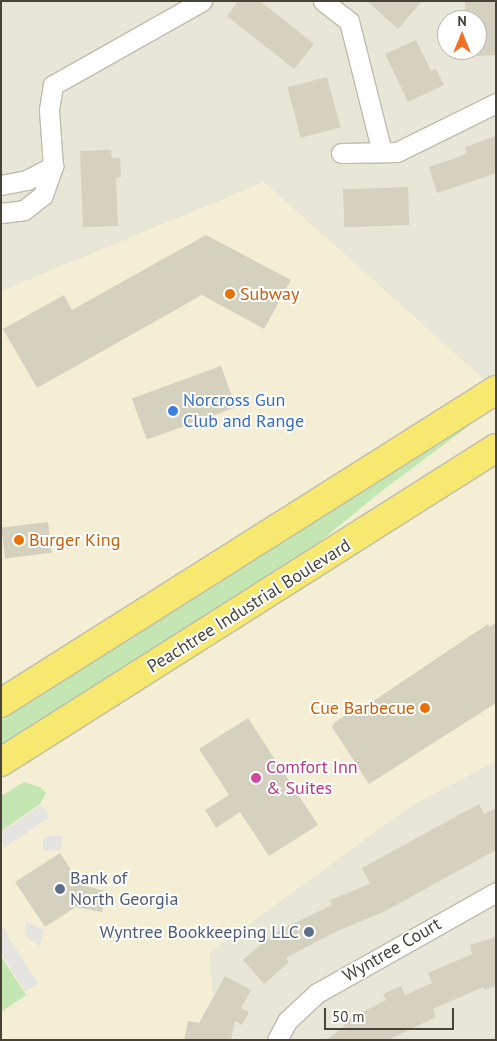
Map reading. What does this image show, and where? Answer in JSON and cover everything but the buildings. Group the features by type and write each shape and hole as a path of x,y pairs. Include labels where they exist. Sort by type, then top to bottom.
{"highway":[{"path":"1,703 496,390"},
{"name":"Peachtree Industrial Boulevard","path":"1,762 496,448"},
{"path":"1,686 48,673"}],"street":[{"path":"1,213 24,210 43,195 53,166 49,110 53,85 202,1"},
{"path":"323,1 349,21 382,152"},
{"path":"340,153 397,152 496,103"},
{"path":"1,185 27,180 53,166"},
{"name":"Wyntree Court","path":"277,1040 287,1021 317,994 496,892"}],"shaded area":[{"path":"1,1 496,1 496,390 1,291"},
{"path":"264,182 496,390 496,761 412,805 209,953 217,1040 1,1040 1,291"},
{"path":"496,761 496,1040 217,1040 209,953 412,805"},
{"path":"42,805 50,817 4,848 1,832"},
{"path":"53,835 63,836 61,850 43,851 43,838"},
{"path":"26,922 44,930 40,946 25,937"},
{"path":"1,925 38,984 25,991 1,953"}],"green space":[{"path":"475,409 482,416 383,490 306,553 1,748 1,720 322,514"},
{"path":"24,782 40,787 46,793 40,804 1,831 1,796"},
{"path":"1,956 26,995 1,1012"}],"place":[{"name":"Subway","path":"230,294"},
{"name":"Norcross Gun Club and Range","path":"173,411"},
{"name":"Burger King","path":"19,540"},
{"name":"Cue Barbecue","path":"425,708"},
{"name":"Comfort Inn & Suites","path":"256,778"},
{"name":"Bank of North Georgia","path":"60,889"},
{"name":"Wyntree Bookkeeping LLC","path":"309,932"}]}
